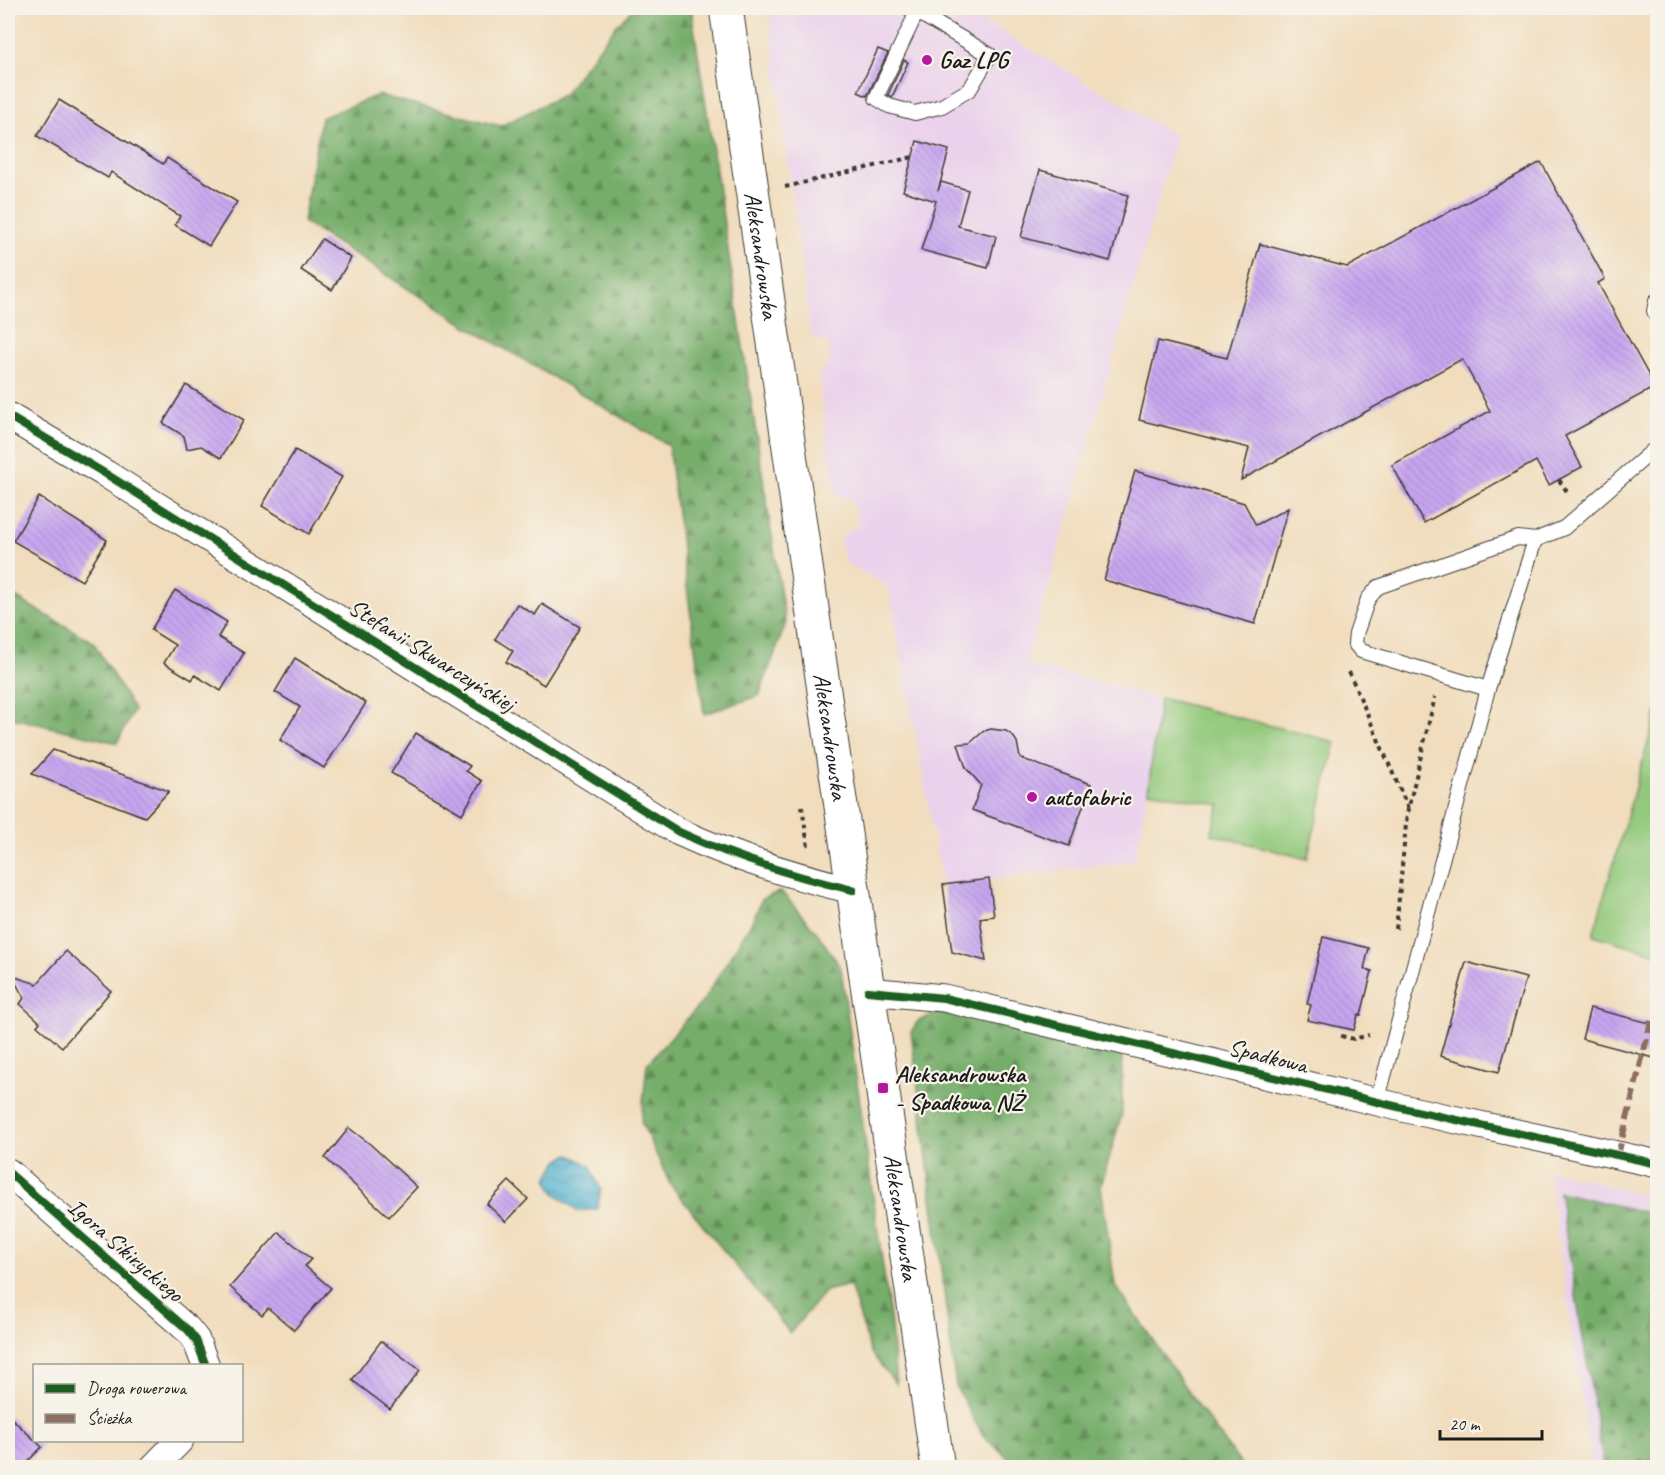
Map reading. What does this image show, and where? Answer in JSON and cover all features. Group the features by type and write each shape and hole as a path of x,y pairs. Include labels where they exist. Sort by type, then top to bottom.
{"main road":[{"name":"Aleksandrowska","path":"726,8 938,1467"}],"street":[{"name":"Stefanii Skwarczyńskiej","path":"8,416 106,474 679,832 762,866 853,890"},
{"name":"Spadkowa","path":"868,991 944,998 1377,1102 1658,1164"},
{"name":"Igora Sikiryckiego","path":"8,1172 188,1330 196,1340 206,1364"},
{"path":"153,1467 178,1442"}],"lane":[{"path":"913,10 990,55 970,89 942,106 915,113 889,106 876,98 913,10"},
{"path":"1658,300 1654,311 1658,318"},
{"path":"1488,689 1361,651 1355,644 1356,634 1368,599 1378,587 1518,538 1535,540 1564,528 1658,447"},
{"path":"1377,1102 1488,689 1535,540"}],"path":[{"path":"753,194 913,157"},
{"path":"1559,480 1573,501"},
{"path":"1348,669 1408,808"},
{"path":"1395,936 1408,808 1441,675"},
{"path":"1341,1036 1354,1040 1376,1033"}],"shaded area":[{"path":"768,8 962,8 1176,136 1026,664 1160,698 1148,791 1135,861 943,885 888,586 845,562 840,539 858,523 852,499 836,495 826,437 819,373 830,363 828,343 811,336"},
{"path":"1548,1170 1657,1198 1657,1467 1592,1467"}],"green space":[{"path":"634,8 691,8 786,623 759,696 704,714 668,445 473,330 303,222 321,118 378,95 501,126 563,95 616,26"},
{"path":"8,593 93,642 134,710 117,743 8,717"},
{"path":"1160,698 1336,742 1307,859 1211,834 1220,805 1148,791"},
{"path":"1657,711 1657,954 1593,935"},
{"path":"781,891 818,934 841,968 890,1317 896,1384 871,1353 850,1285 825,1291 790,1333 670,1184 641,1121 647,1064 703,1001 753,920 762,899"},
{"path":"942,1011 1122,1050 1122,1114 1101,1186 1115,1285 1243,1467 1019,1467 983,1436 956,1387 911,1032 918,1021"},
{"path":"1559,1192 1657,1215 1657,1467 1604,1467"}],"water":[{"path":"569,1154 590,1166 601,1190 597,1209 578,1211 555,1193 547,1179 558,1161"}],"building":[{"path":"878,49 888,53 867,96 858,92"},
{"path":"904,60 908,62 892,97 888,95"},
{"path":"59,100 163,164 167,158 237,202 209,246 175,225 180,216 111,172 108,178 37,136"},
{"path":"917,141 949,150 938,191 941,182 968,190 958,226 996,236 988,268 921,250 936,201 903,191"},
{"path":"1541,162 1605,279 1598,283 1655,387 1565,436 1582,467 1549,485 1536,461 1424,523 1392,465 1490,411 1462,359 1241,480 1249,448 1139,420 1158,341 1227,358 1260,244 1347,267"},
{"path":"1040,170 1128,195 1110,261 1021,237"},
{"path":"322,239 351,258 332,290 301,270"},
{"path":"186,385 244,420 221,458 201,446 187,449 184,436 163,423"},
{"path":"295,450 342,477 309,534 262,506"},
{"path":"1135,471 1244,503 1256,525 1288,508 1255,624 1104,580"},
{"path":"39,497 107,540 82,581 13,541"},
{"path":"175,590 227,622 218,637 244,653 221,691 195,675 192,680 164,663 175,645 151,630"},
{"path":"517,604 535,615 542,604 580,627 544,685 506,662 513,651 495,639"},
{"path":"295,658 366,703 324,768 280,740 300,707 275,692"},
{"name":"autofabric","path":"991,729 1006,731 1013,736 1017,742 1020,758 1091,784 1069,846 972,810 981,785 966,768 958,744 970,743 984,731"},
{"path":"416,733 470,766 466,771 482,781 462,814 391,773"},
{"path":"53,750 169,791 145,817 32,774"},
{"path":"989,879 994,916 980,918 986,961 952,952 943,885"},
{"path":"1323,937 1369,948 1364,969 1372,971 1361,1015 1358,1015 1354,1030 1307,1020 1311,1005 1307,1004"},
{"path":"66,951 111,991 62,1047 37,1026 40,1022 20,1004 24,998 12,976 37,984"},
{"path":"1466,962 1526,978 1499,1072 1440,1056"},
{"path":"1590,1008 1658,1025 1658,1059 1582,1039"},
{"path":"349,1128 417,1187 389,1217 325,1158"},
{"path":"509,1181 528,1199 506,1222 487,1204"},
{"path":"279,1232 311,1259 305,1266 331,1288 294,1330 268,1308 262,1315 230,1287"},
{"path":"381,1341 420,1370 390,1409 352,1380"},
{"path":"8,1415 33,1439 33,1442 42,1447 22,1467 8,1467"}],"marked path":[{"path":"1618,1155 1652,1018"}],"cycle path":[{"path":"8,416 106,474 679,832 764,866 853,890"},
{"path":"868,991 944,998 1411,1110 1658,1164"},
{"path":"8,1172 188,1330 196,1340 205,1364"}],"place":[{"name":"Gaz LPG","path":"927,60"},
{"name":"autofabric","path":"1032,797"},
{"name":"Aleksandrowska - Spadkowa NŻ","path":"883,1088"}]}
